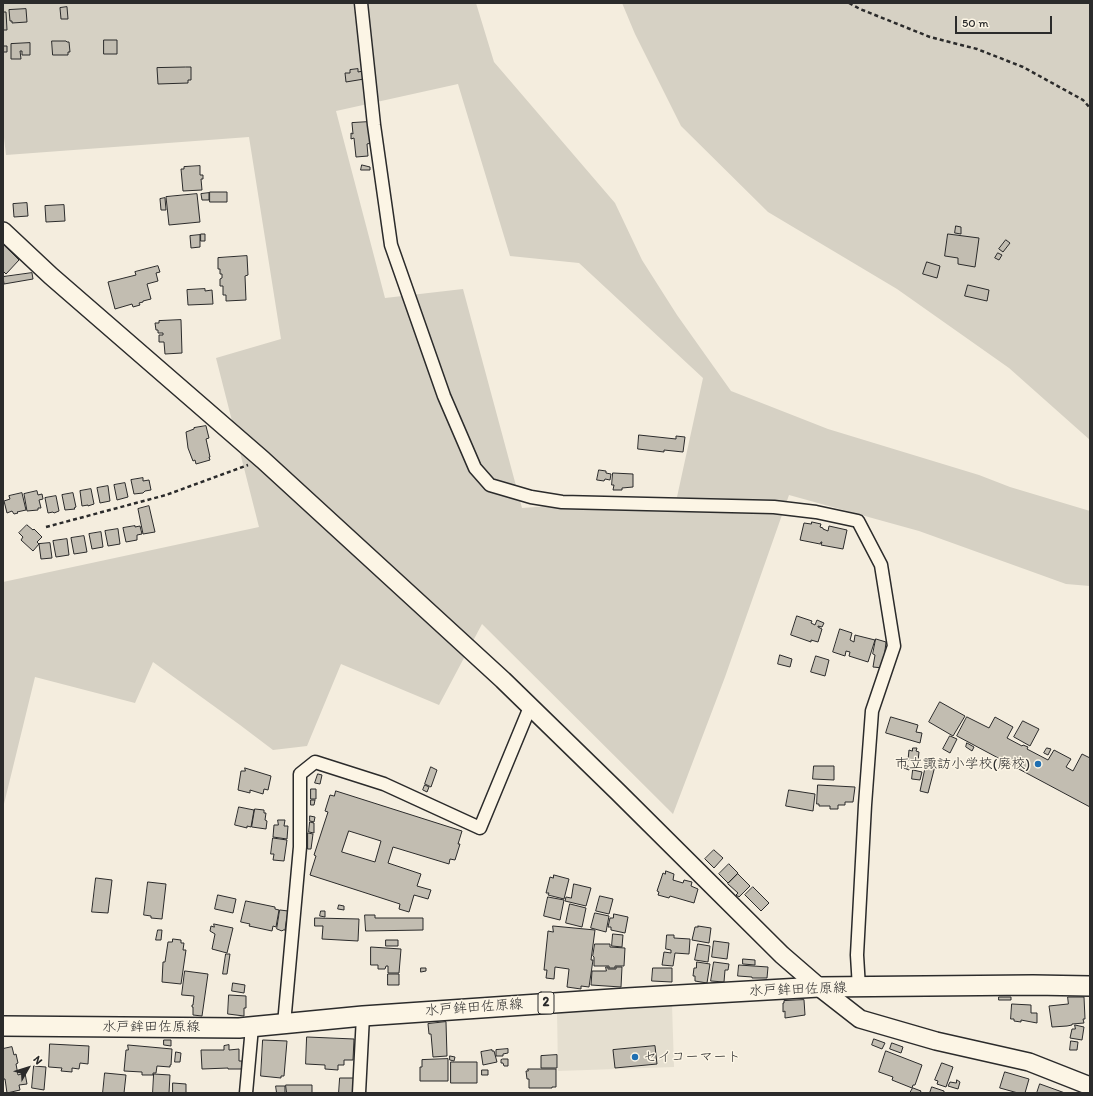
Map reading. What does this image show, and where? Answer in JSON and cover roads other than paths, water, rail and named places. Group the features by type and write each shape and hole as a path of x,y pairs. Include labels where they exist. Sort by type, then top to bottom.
{"main road":[{"name":"水戸鉾田佐原線","path":"3,1026 232,1028 363,1016 627,998 819,987 859,988 1033,985 1090,986"}],"street":[{"path":"361,3 374,125 391,245 444,396 475,468 490,485 531,497 562,502 774,507 816,512 858,521 881,565 894,646 872,711 865,805 857,955 859,988"},
{"path":"3,231 52,276 263,460 530,707 782,955 819,987 860,1019 936,1041 1029,1062 1090,1086"},
{"path":"284,1024 300,847 300,774 315,762 384,784 480,828 530,707"},
{"path":"359,1093 363,1016"},
{"path":"246,1093 252,1027"}],"place":[{"name":"市立諏訪小学校(廃校)","path":"1038,764"},
{"name":"セイコーマート","path":"635,1057"}]}
